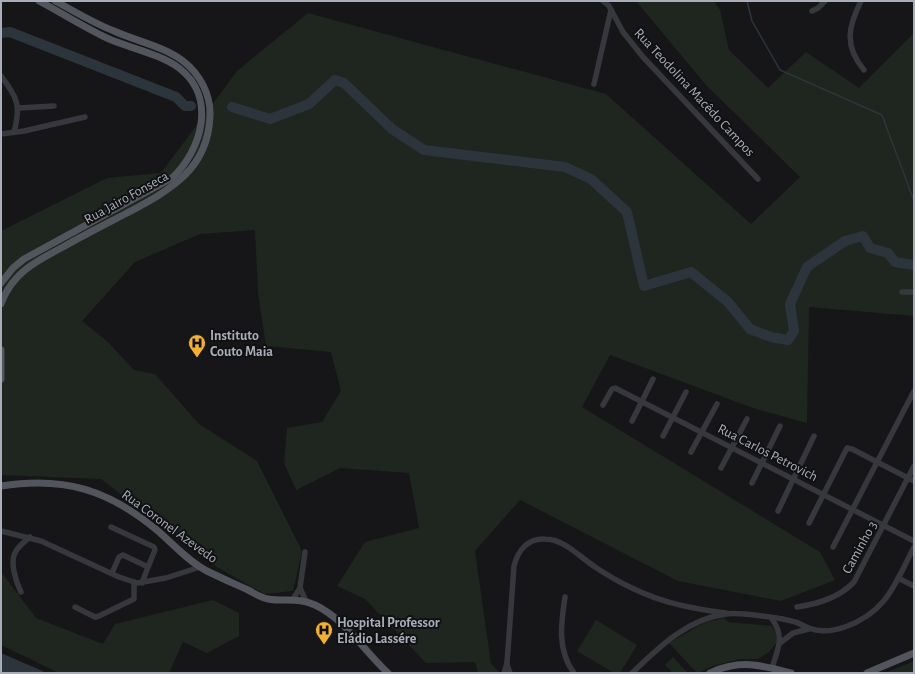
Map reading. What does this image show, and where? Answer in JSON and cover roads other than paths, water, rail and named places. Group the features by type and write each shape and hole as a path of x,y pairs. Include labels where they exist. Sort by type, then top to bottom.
{"main road":[{"name":"Rua Jairo Fonseca","path":"1,283 13,268 24,259 172,178 181,170 192,153 198,138 202,121 197,91 186,74 179,68 161,59 90,30 39,1"},
{"name":"Rua Jairo Fonseca","path":"1,304 10,285 30,265 157,197 179,182 191,170 198,157 207,137 209,126 210,106 205,89 195,73 183,61 163,50 113,31 55,1"},
{"path":"1,350 1,379"},
{"name":"Rua Coronel Azevedo","path":"1,486 41,483 64,484 103,494 131,510 200,567 263,598 306,601 321,608 335,619 388,673"},
{"path":"867,673 914,653"},
{"path":"710,673 738,664 756,665 791,673"}],"street":[{"name":"Rua Teodolina Macêdo Campos","path":"603,1 611,10 623,32 636,49 758,179"},
{"path":"812,11 818,8 825,1"},
{"path":"861,1 852,22 850,38 851,51 864,70"},
{"path":"594,84 611,10"},
{"path":"1,76 11,91 19,108 14,132"},
{"path":"19,108 54,106"},
{"path":"1,134 59,124 85,117"},
{"path":"902,292 914,292"},
{"path":"632,421 653,379"},
{"name":"Rua Carlos Petrovich","path":"603,405 612,389 615,388 733,447 914,541"},
{"path":"833,547 914,391"},
{"path":"663,436 686,392"},
{"path":"691,452 717,404"},
{"path":"721,468 747,419"},
{"path":"752,483 780,426"},
{"path":"778,511 814,436"},
{"path":"808,523 846,450 849,447 911,479"},
{"name":"Caminho 3","path":"797,607 824,601 849,587 857,578 911,479 914,466"},
{"path":"111,527 154,547 155,550 142,583"},
{"path":"1,531 30,537 134,582 142,583 200,567"},
{"path":"21,592 16,582 13,559 16,550 30,537"},
{"path":"504,673 507,663 514,566 518,553 528,543 536,539 546,538 557,542 614,579 644,594 681,606 796,622 809,628 825,631 852,624 869,616 884,601 914,547"},
{"path":"293,599 300,588 305,552"},
{"path":"112,573 121,555 148,567"},
{"path":"898,578 914,586"},
{"path":"75,607 95,617 99,616 134,599 134,582"},
{"path":"300,588 306,601"},
{"path":"565,597 562,623 562,642 567,662 574,673"},
{"path":"632,673 657,649 681,630 701,621 726,613"},
{"path":"772,619 779,629 780,643 772,668"},
{"path":"780,643 793,633 809,628"},
{"path":"507,663 510,673"}],"waterway":[{"path":"747,1 752,21 780,70 882,115 914,201"},
{"path":"1,33 10,32 176,97 185,106 191,106"},
{"path":"232,107 270,119 309,104 335,80 344,83 392,129 424,150 565,167 591,179 627,212 644,286 691,272 728,302 750,329 771,337 788,340 794,331 790,304 807,267 845,241 863,236 870,248 888,253 895,262 914,265"}],"place":[{"name":"Instituto Couto Maia","path":"197,358"},
{"name":"Hospital Professor Eládio Lassére","path":"324,645"}]}
